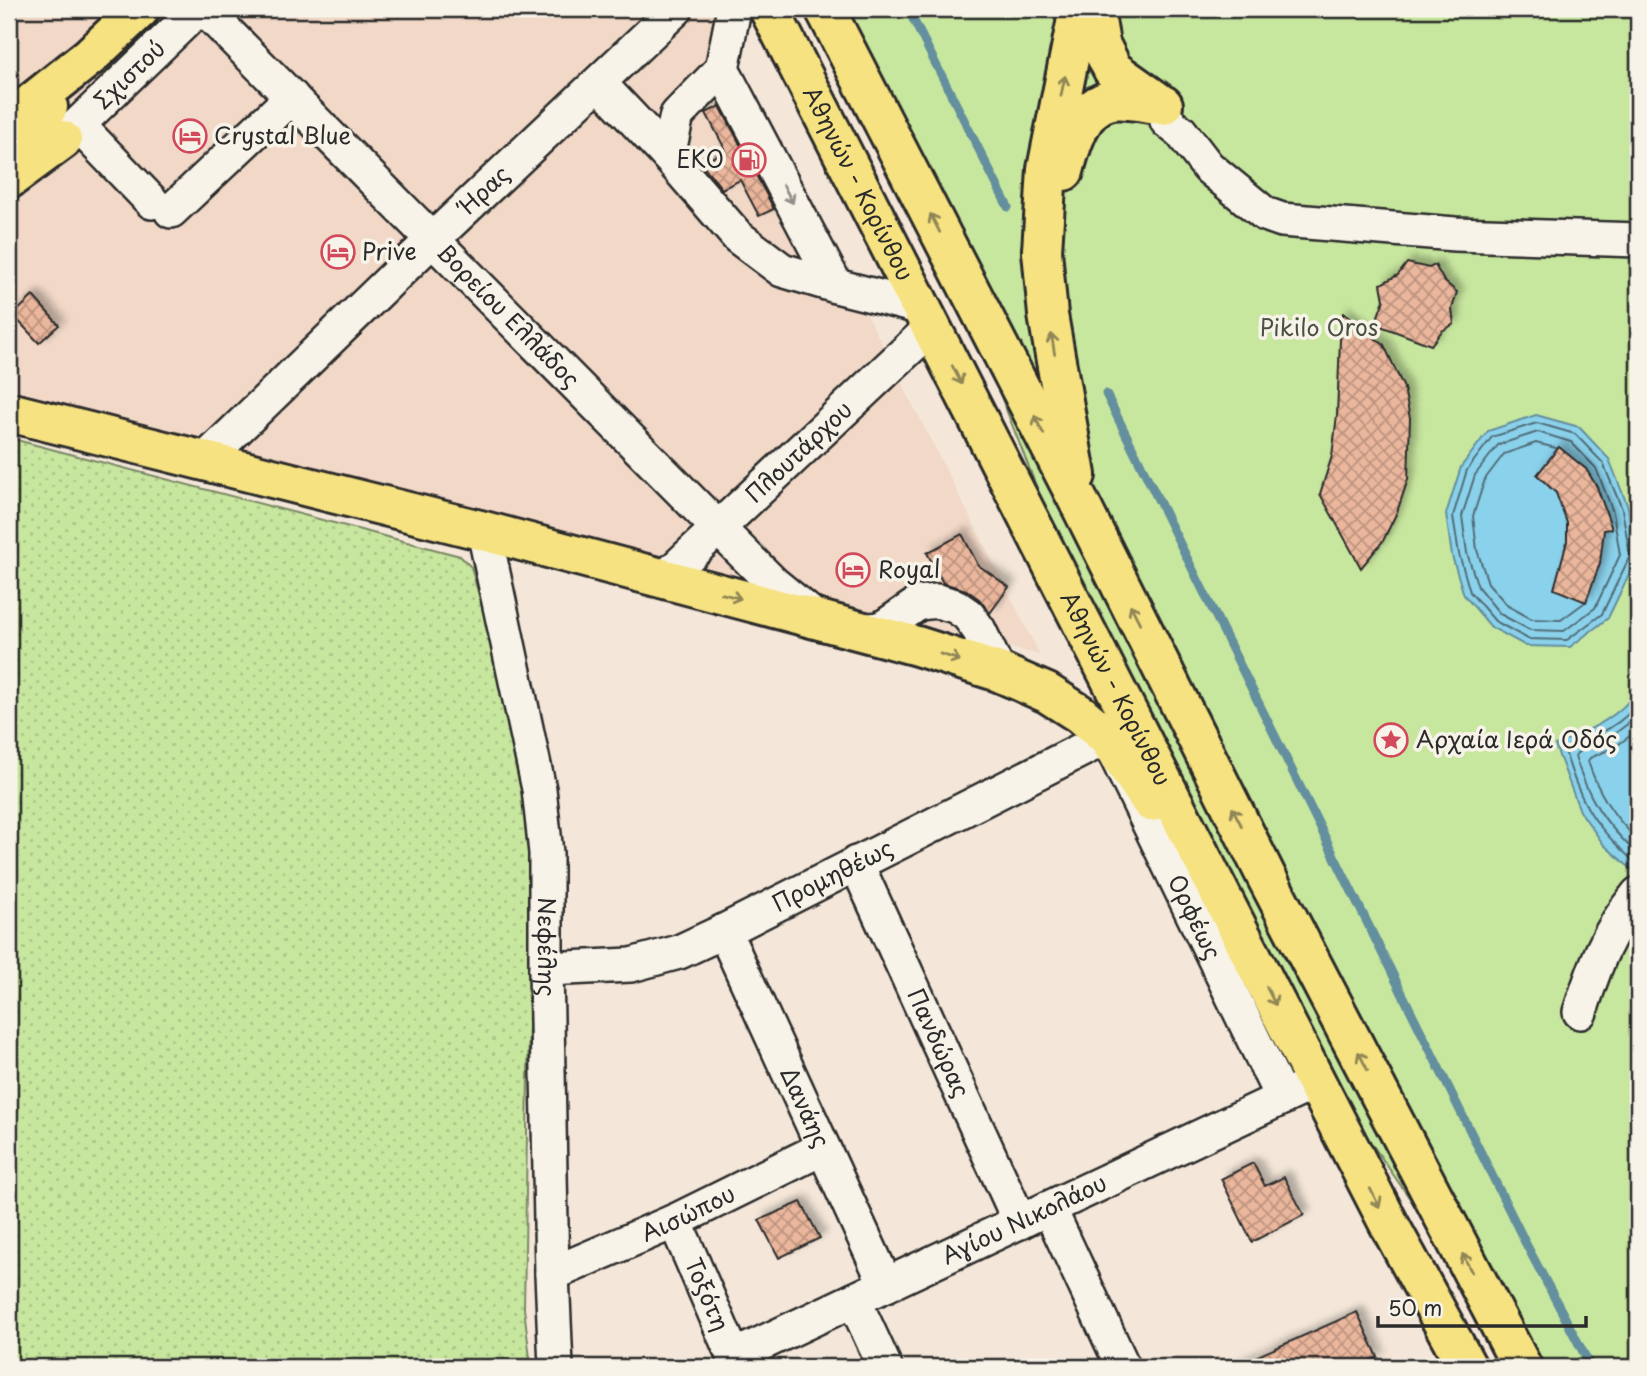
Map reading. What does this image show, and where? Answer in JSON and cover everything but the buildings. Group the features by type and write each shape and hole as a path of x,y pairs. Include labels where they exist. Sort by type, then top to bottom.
{"main road":[{"path":"9,104 103,9"},
{"name":"Σχιστού","path":"9,121 89,57 140,9"},
{"name":"Αθηνών - Κορίνθου","path":"769,9 1240,935 1299,1090 1390,1226 1467,1367"},
{"path":"825,9 1082,508 1274,891 1522,1367"},
{"path":"1079,9 1047,169 1042,251 1048,315 1082,508"},
{"path":"1094,9 1100,44 1113,70 1163,105"},
{"name":"Σχιστού","path":"9,154 89,57"},
{"path":"1042,251 1066,164 1080,126 1087,116 1102,102 1111,100 1163,105"},
{"path":"9,179 70,132"},
{"path":"9,412 665,578 999,671 1047,693 1080,714 1107,737 1240,935"}],"street":[{"name":"Σχιστού","path":"70,132 198,9"},
{"name":"Βορείου Ελλάδος","path":"204,9 773,583 817,619"},
{"name":"Ήρας","path":"204,461 676,9"},
{"path":"668,156 677,115 722,69 734,9"},
{"path":"722,69 836,286"},
{"path":"599,83 668,156 738,237 782,270 928,317"},
{"path":"70,132 162,207 296,101"},
{"path":"269,138 296,101"},
{"path":"1163,105 1167,121 1181,132 1208,167 1265,214 1282,220 1455,234 1638,240"},
{"name":"Πλουτάρχου","path":"665,578 928,317"},
{"name":"Νεφέλης","path":"484,531 539,789 547,853 546,969 556,1367"},
{"path":"859,631 881,629 919,603 937,601 955,606 968,615 979,630 999,671"},
{"name":"Προμηθέως","path":"546,969 631,965 679,952 1107,737"},
{"name":"Ορφέως","path":"1107,737 1299,1090"},
{"name":"Πανδώρας","path":"856,863 1035,1215 1123,1367"},
{"path":"1580,1012 1597,960 1619,917 1638,894"},
{"name":"Δανάης","path":"724,931 886,1285"},
{"name":"Αγίου Νικολάου","path":"735,1362 854,1300 1299,1090"},
{"name":"Αισώπου","path":"552,1274 675,1221 823,1148"},
{"name":"Τοξότη","path":"675,1221 735,1362"},
{"path":"854,1300 885,1367"}],"shaded area":[{"path":"9,9 707,9 716,17 1040,655 9,395"}],"green space":[{"name":"Pikilo Oros","path":"848,9 1638,9 1638,1367 1527,1367 1196,891"},
{"path":"9,438 460,556 471,567 492,642 532,845 524,1308 531,1367 9,1367"}],"water":[{"path":"1536,415 1579,427 1609,459 1628,507 1636,560 1608,618 1570,647 1526,646 1491,627 1464,595 1452,556 1446,514 1461,467 1488,431"},
{"path":"1638,689 1637,874 1604,845 1580,811 1555,745 1612,716"}],"waterway":[{"path":"908,9 1008,207"},
{"path":"1106,394 1525,1242 1591,1367"}],"place":[{"name":"Crystal Blue","path":"190,136"},
{"name":"EKO","path":"749,160"},
{"name":"Prive","path":"338,252"},
{"name":"Royal","path":"853,570"},
{"name":"Αρχαία Ιερά Οδός","path":"1391,740"}]}
